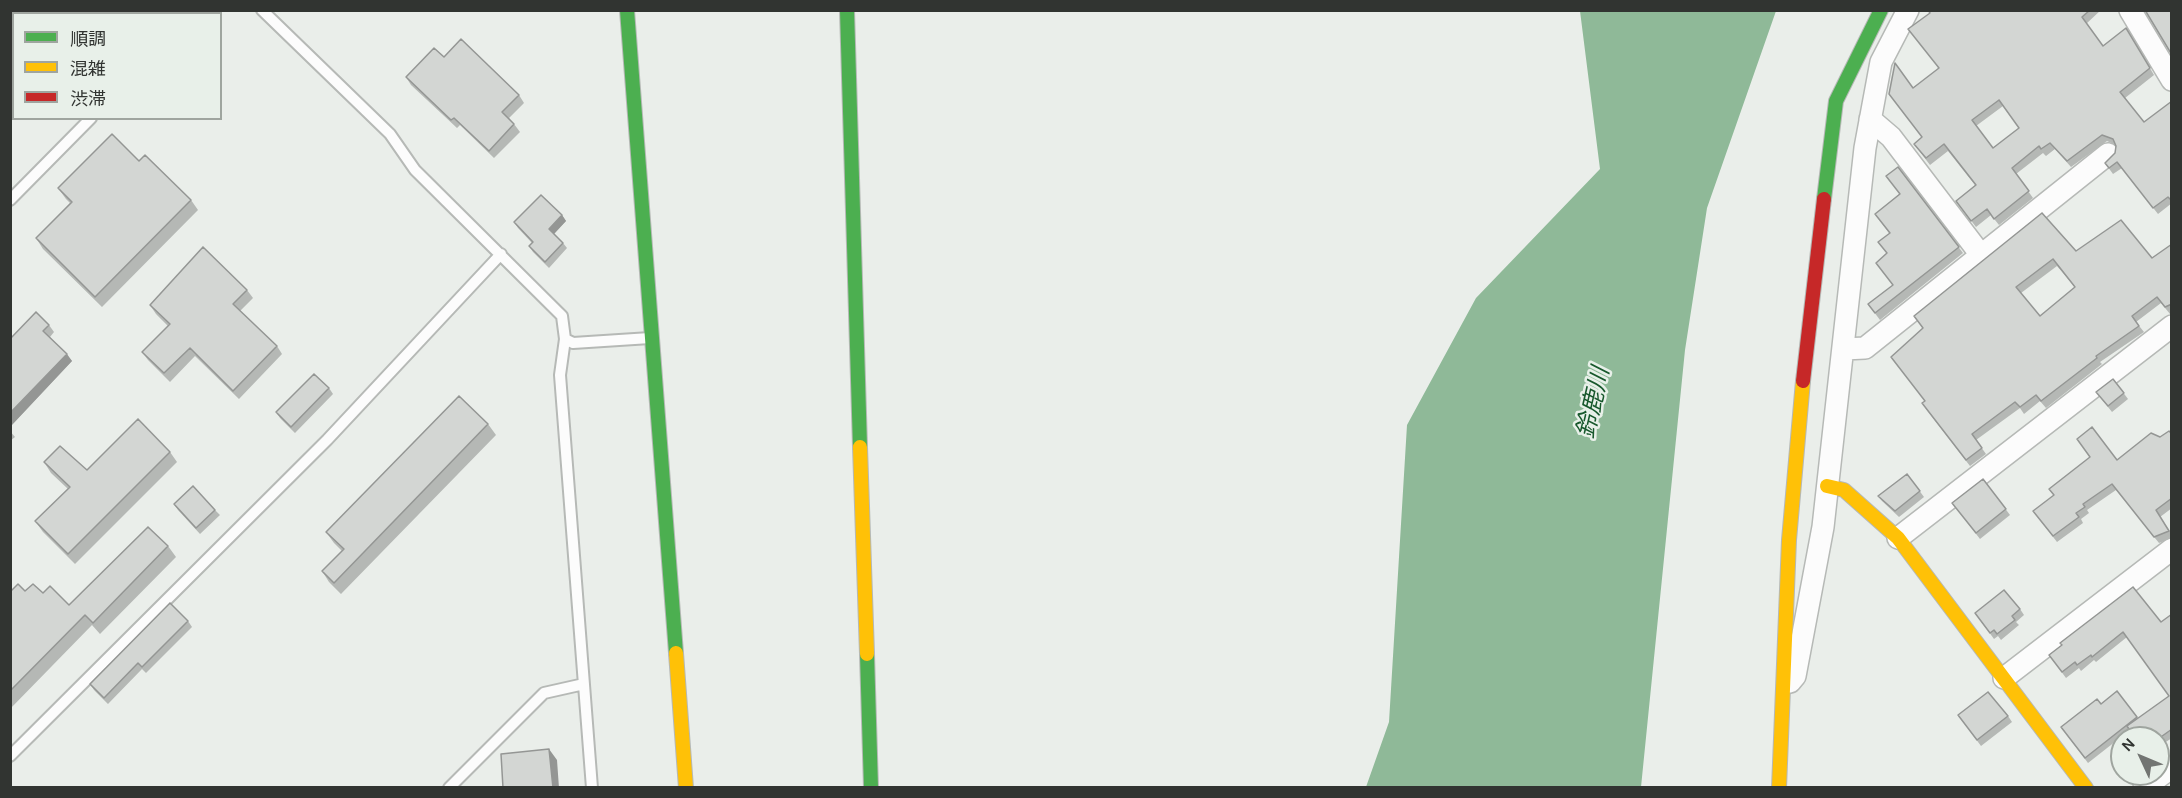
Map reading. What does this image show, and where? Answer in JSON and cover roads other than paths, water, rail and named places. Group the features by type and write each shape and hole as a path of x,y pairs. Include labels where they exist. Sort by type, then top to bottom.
{"street":[{"path":"627,10 686,788"},
{"path":"847,10 871,788"},
{"path":"1779,788 1789,540 1803,387 1836,101 1881,10"},
{"path":"1783,689 1795,676 1823,527 1870,119 1881,62 1908,10"},
{"path":"2130,10 2172,80"},
{"path":"1870,119 1891,136 1981,255"},
{"path":"1844,349 1865,348 2108,154"},
{"path":"1898,538 2172,326"},
{"path":"1827,486 1844,490 1898,538 2086,788"},
{"path":"2004,678 2172,549"},
{"path":"2144,788 2172,767"}],"lane":[{"path":"262,10 390,134 415,170 562,316 569,341 561,375 592,788"},
{"path":"10,200 90,120"},
{"path":"10,756 327,440 501,254"},
{"path":"569,341 651,338"},
{"path":"449,788 544,693 584,684"}],"water":[{"name":"鈴鹿川","path":"1580,11 1776,11 1707,208 1685,350 1641,787 1366,787 1389,722 1407,425 1476,298 1600,169"}]}
